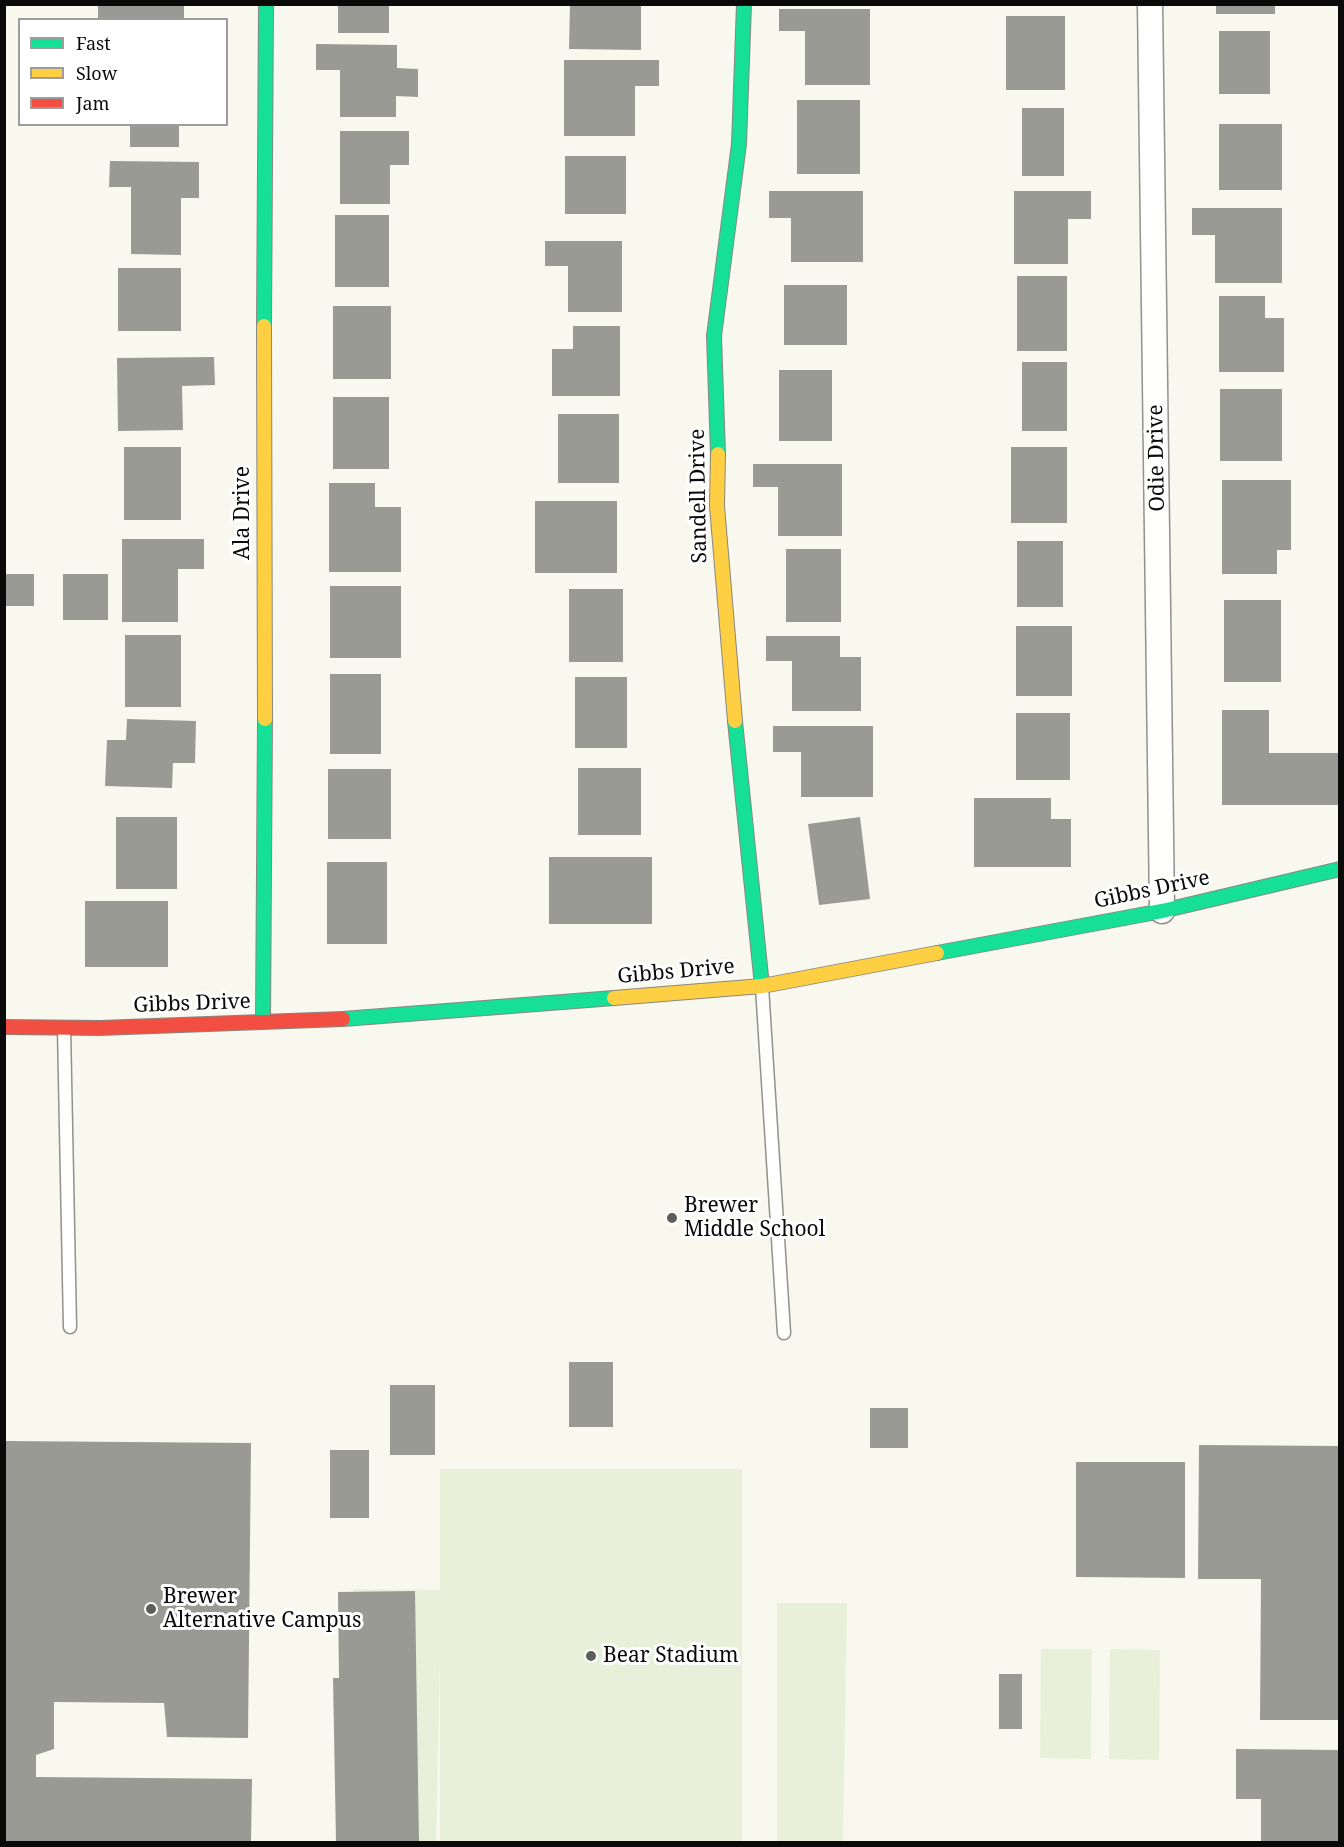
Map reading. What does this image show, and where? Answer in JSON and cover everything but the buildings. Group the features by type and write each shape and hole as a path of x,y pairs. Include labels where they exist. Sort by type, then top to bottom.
{"street":[{"name":"Ala Drive","path":"263,1022 266,893 264,375 266,4"},
{"name":"Sandell Drive","path":"744,4 739,144 714,336 718,429 717,506 724,620 762,986"},
{"name":"Odie Drive","path":"1150,4 1162,911"},
{"name":"Gibbs Drive","path":"4,1027 357,1019 762,986 1162,911 1340,869"}],"lane":[{"path":"762,986 784,1333"},
{"path":"64,1027 70,1327"}],"green space":[{"name":"Bear Stadium","path":"440,1469 742,1469 742,1842 440,1842 440,1658 436,1842 348,1842 353,1589 440,1590"},
{"path":"777,1603 847,1603 843,1842 777,1842"},
{"path":"1041,1649 1092,1649 1091,1759 1040,1758"},
{"path":"1110,1649 1160,1650 1159,1760 1109,1759"}],"traffic: fast":[{"path":"264,326 266,4"},
{"path":"718,454 714,336 739,144 744,4"},
{"path":"263,1022 265,719"},
{"path":"735,721 762,986"},
{"path":"937,953 1162,911 1340,869"},
{"path":"343,1019 614,998"}],"traffic: slow":[{"path":"264,326 265,719"},
{"path":"718,454 717,506 735,721"},
{"path":"614,998 762,986 937,953"}],"traffic: jam":[{"path":"4,1027 100,1028 343,1019"}],"place":[{"name":"Brewer Middle School","path":"672,1218"},
{"name":"Brewer Alternative Campus","path":"151,1609"},
{"name":"Bear Stadium","path":"591,1656"}]}
